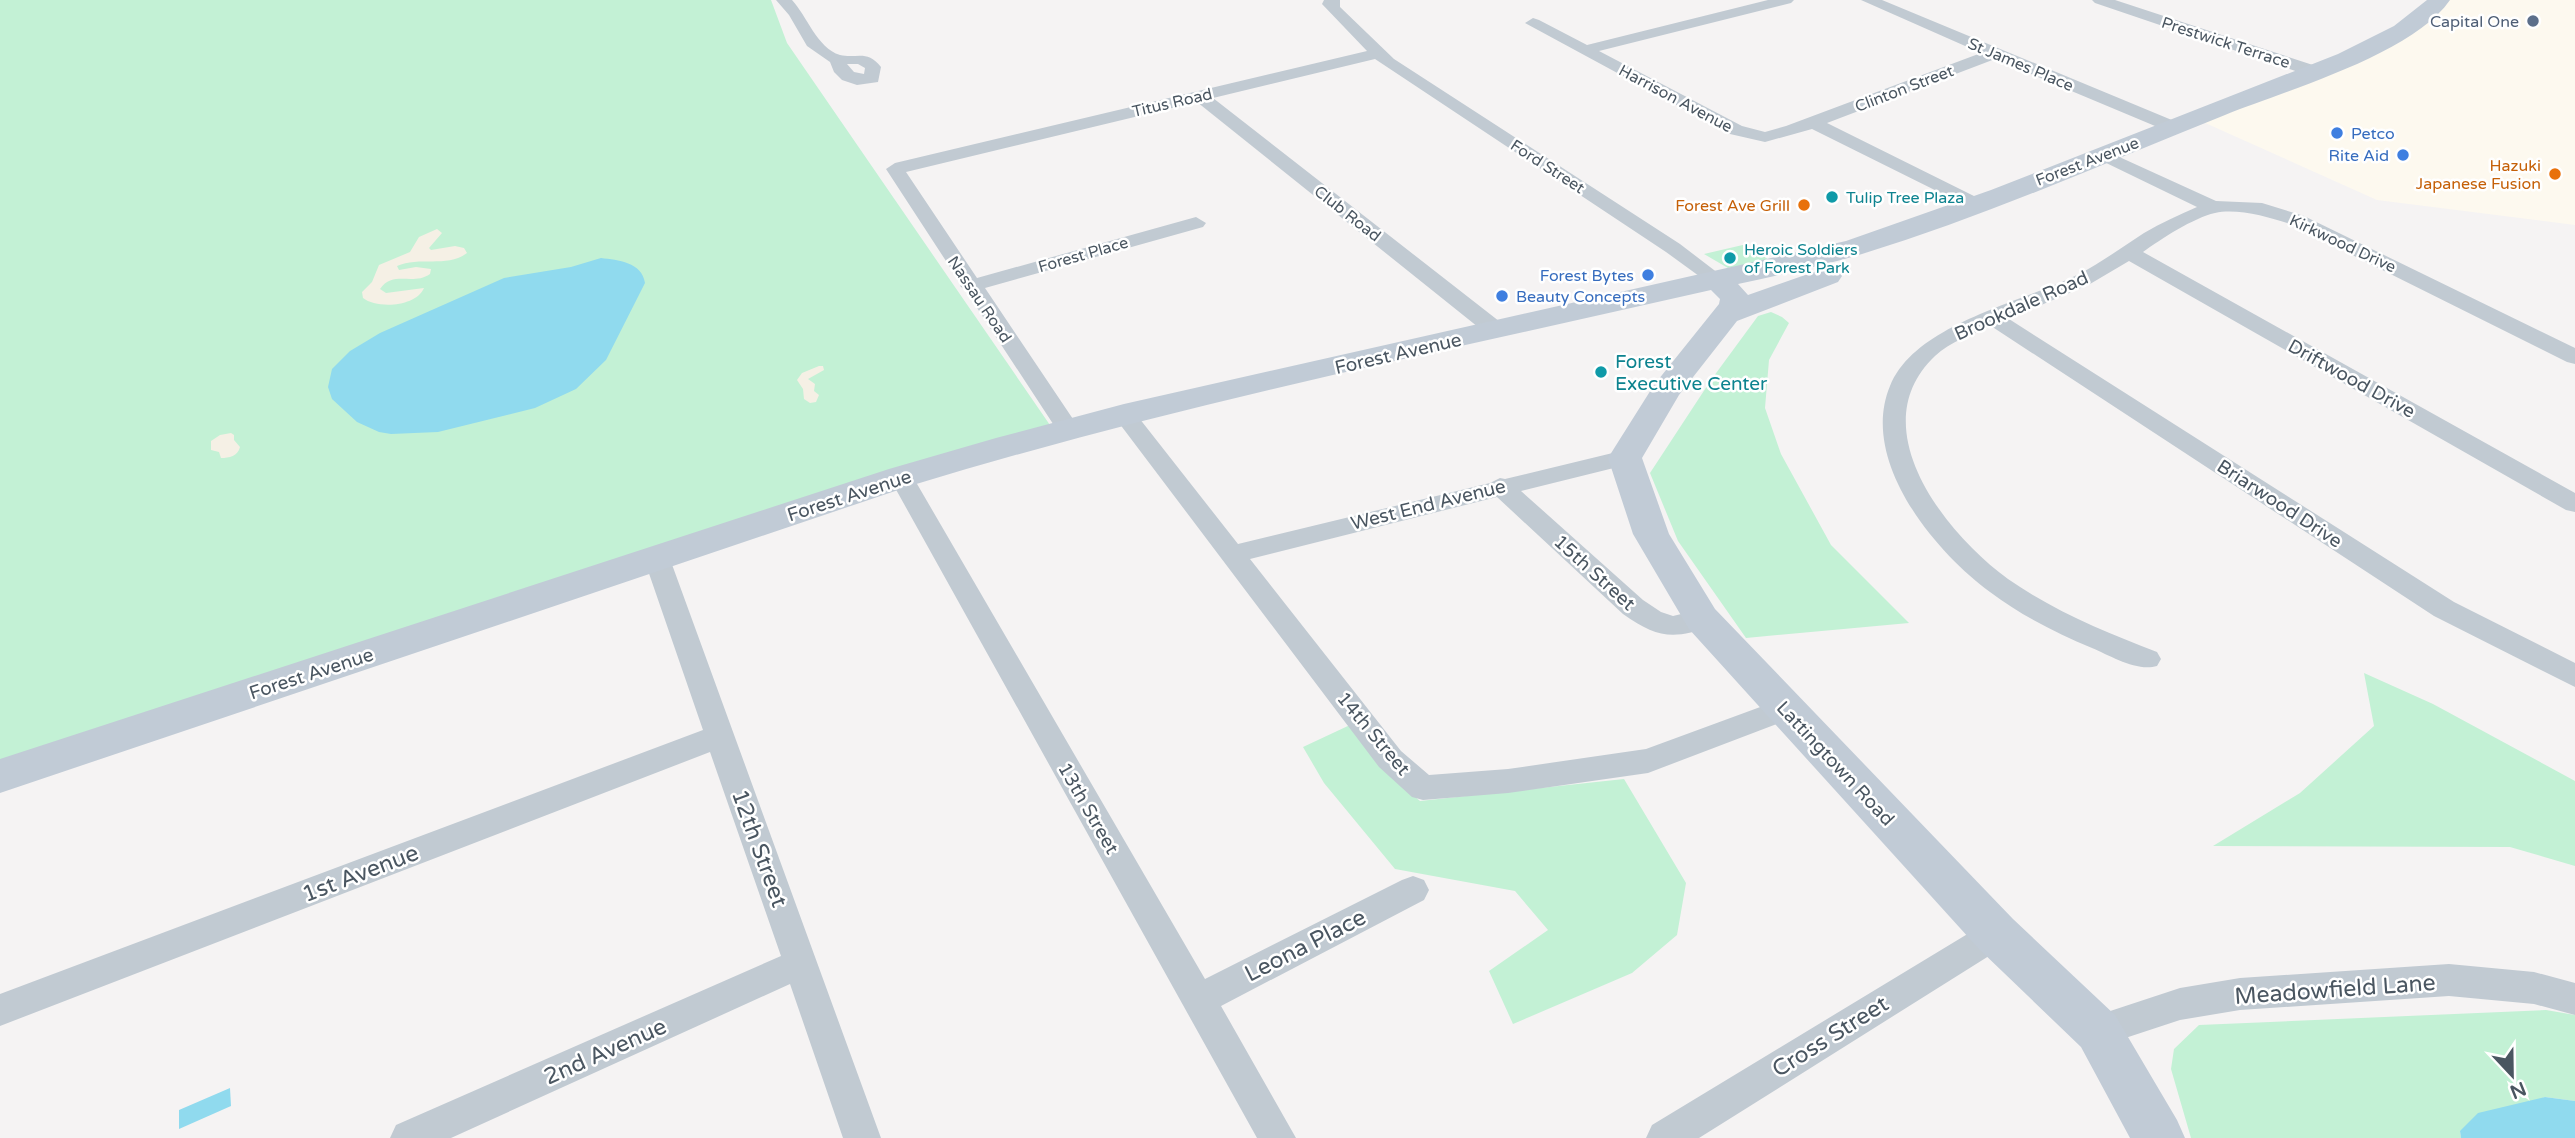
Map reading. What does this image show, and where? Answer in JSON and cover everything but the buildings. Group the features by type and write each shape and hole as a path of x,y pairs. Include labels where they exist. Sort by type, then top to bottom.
{"main road":[{"name":"Forest Avenue","path":"0,776 901,477 1067,428 1855,247 2104,155 2313,71 2406,29 2432,10 2440,0"},
{"path":"1728,314 1765,298 1874,261 1927,234 1975,204"},
{"path":"1626,458 1665,392 1734,305 1735,297 1717,280"},
{"name":"Lattingtown Road","path":"1626,458 1651,534 1702,619 1996,934 2098,1031 2159,1138"}],"street":[{"path":"784,0 796,13 813,43 837,60"},
{"path":"1332,0 1330,4 1334,10 1378,53"},
{"path":"1585,50 1786,0"},
{"name":"St James Place","path":"1869,0 2173,127"},
{"name":"Prestwick Terrace","path":"2100,0 2313,71"},
{"name":"Harrison Avenue","path":"1533,23 1736,130 1765,137 1812,122"},
{"name":"Titus Road","path":"895,169 1378,53"},
{"name":"Ford Street","path":"1378,53 1673,248 1717,280"},
{"name":"Clinton Street","path":"1812,122 1995,53"},
{"name":"Club Road","path":"1200,96 1496,330"},
{"path":"1812,122 1975,204"},
{"name":"Kirkwood Drive","path":"2104,155 2212,207 2262,209 2297,220 2575,357"},
{"name":"Nassau Road","path":"895,169 1067,428"},
{"name":"Brookdale Road","path":"2147,659 2089,636 2025,604 1979,569 1931,519 1915,496 1899,461 1893,432 1895,402 1911,369 1926,352 1951,335 2084,280 2130,253 2151,237 2212,207"},
{"name":"Forest Place","path":"971,286 1196,223"},
{"name":"Driftwood Drive","path":"2130,253 2575,504"},
{"name":"Briarwood Drive","path":"1993,318 2444,609 2575,676"},
{"path":"2547,344 2575,332"},
{"name":"14th Street","path":"1124,414 1390,759 1423,788 1508,781 1647,761 1785,709"},
{"name":"West End Avenue","path":"1232,554 1500,486 1626,458"},
{"name":"13th Street","path":"901,477 1277,1138"},
{"name":"15th Street","path":"1500,486 1633,607 1655,622 1679,628 1702,619"},
{"name":"12th Street","path":"657,559 862,1138"},
{"name":"1st Avenue","path":"0,1010 720,736"},
{"name":"Leona Place","path":"1198,1000 1413,890"},
{"name":"Cross Street","path":"1665,1138 1996,934"},
{"name":"2nd Avenue","path":"432,1133 801,963"},
{"name":"Meadowfield Lane","path":"2098,1031 2180,1004 2254,993 2449,980 2534,988 2575,999"}],"shaded area":[{"path":"2439,0 2575,0 2575,225 2377,200 2194,118 2342,60"}],"green space":[{"path":"0,0 771,0 787,43 1052,428 0,763"},
{"path":"1747,244 1769,260 1728,268 1704,254"},
{"path":"1771,312 1789,323 1769,360 1765,408 1781,454 1831,545 1909,623 1746,638 1678,541 1650,473 1711,380 1758,316"},
{"path":"2364,673 2433,704 2575,781 2575,866 2510,847 2213,846 2300,793 2374,726"},
{"path":"1350,725 1382,769 1420,801 1624,779 1686,883 1677,935 1632,973 1513,1024 1489,971 1548,930 1515,891 1395,869 1324,783 1303,747"},
{"path":"2546,1010 2575,1015 2575,1101 2545,1097 2460,1131 2461,1138 2191,1138 2171,1069 2174,1049 2199,1025"}],"sand":[{"path":"437,229 442,233 429,248 431,250 455,246 464,248 467,253 451,260 397,266 399,270 416,267 431,269 430,274 424,277 391,280 380,289 386,293 424,288 413,299 386,305 363,298 362,292 372,282 379,265 410,252 419,237"},
{"path":"823,366 824,370 808,379 815,384 814,391 819,395 816,402 810,403 804,399 803,389 797,380 802,373"},
{"path":"231,433 240,447 239,450 233,456 221,458 219,452 211,450 211,441 220,435"}],"water":[{"path":"601,258 634,266 643,276 645,283 606,360 576,389 535,408 438,432 391,434 379,432 357,422 332,399 328,387 332,369 350,351 380,333 504,278 571,267"},
{"path":"230,1088 231,1106 179,1129 179,1110"},
{"path":"2545,1097 2575,1101 2575,1138 2461,1138 2460,1131 2478,1113"}],"place":[{"name":"Capital One","path":"2533,21"},
{"name":"Petco","path":"2337,133"},
{"name":"Rite Aid","path":"2403,155"},
{"name":"Hazuki Japanese Fusion","path":"2555,174"},
{"name":"Tulip Tree Plaza","path":"1832,197"},
{"name":"Forest Ave Grill","path":"1804,205"},
{"name":"Heroic Soldiers of Forest Park","path":"1730,258"},
{"name":"Forest Bytes","path":"1648,275"},
{"name":"Beauty Concepts","path":"1502,296"},
{"name":"Forest Executive Center","path":"1601,372"}]}
